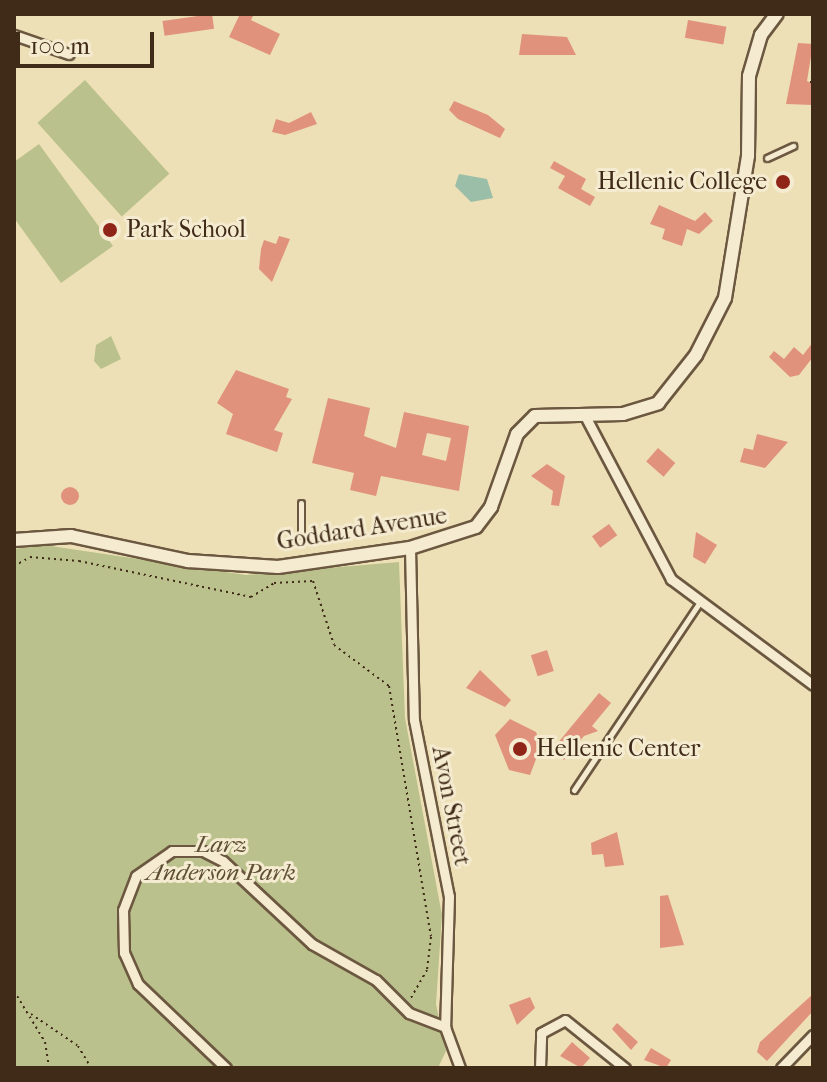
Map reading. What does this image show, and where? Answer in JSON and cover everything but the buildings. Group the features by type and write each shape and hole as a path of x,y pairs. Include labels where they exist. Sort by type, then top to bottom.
{"main road":[{"name":"Goddard Avenue","path":"14,540 71,536 188,561 278,567 410,548 476,527 491,507 523,423 535,416 623,414 658,403 717,317 739,232 749,76 761,35 777,14"}],"street":[{"path":"14,35 69,54"},
{"path":"583,413 671,579 699,603 813,685"},
{"name":"Avon Street","path":"410,548 414,720 449,896 445,1027 460,1068"},
{"path":"226,1068 138,984 124,953 123,910 136,876 172,851 203,851 223,861 312,944 376,980 404,1007 445,1027"},
{"path":"540,1068 541,1033 565,1020 625,1068"},
{"path":"781,1068 811,1042"}],"lane":[{"path":"767,158 793,146"},
{"path":"301,503 301,535"},
{"path":"574,790 699,603"}],"path":[{"path":"14,566 30,557 79,561 251,597 274,583 313,581 334,645 389,686 431,937 427,970 404,1007"},
{"path":"14,991 30,1013 50,1052 49,1068"},
{"path":"30,1013 78,1046 91,1068"}],"green space":[{"path":"85,80 169,174 122,216 37,123"},
{"path":"39,144 113,246 61,283 14,218 14,162"},
{"path":"111,336 121,359 101,369 94,361 96,345"},
{"name":"Larz Anderson Park","path":"44,545 246,575 399,562 405,718 442,915 436,1004 446,1051 438,1068 14,1068 14,549"}],"shaded area":[{"path":"459,174 487,179 493,198 471,202 455,186"}],"place":[{"name":"Hellenic College","path":"783,182"},
{"name":"Park School","path":"110,230"},
{"name":"Hellenic Center","path":"520,749"}]}
